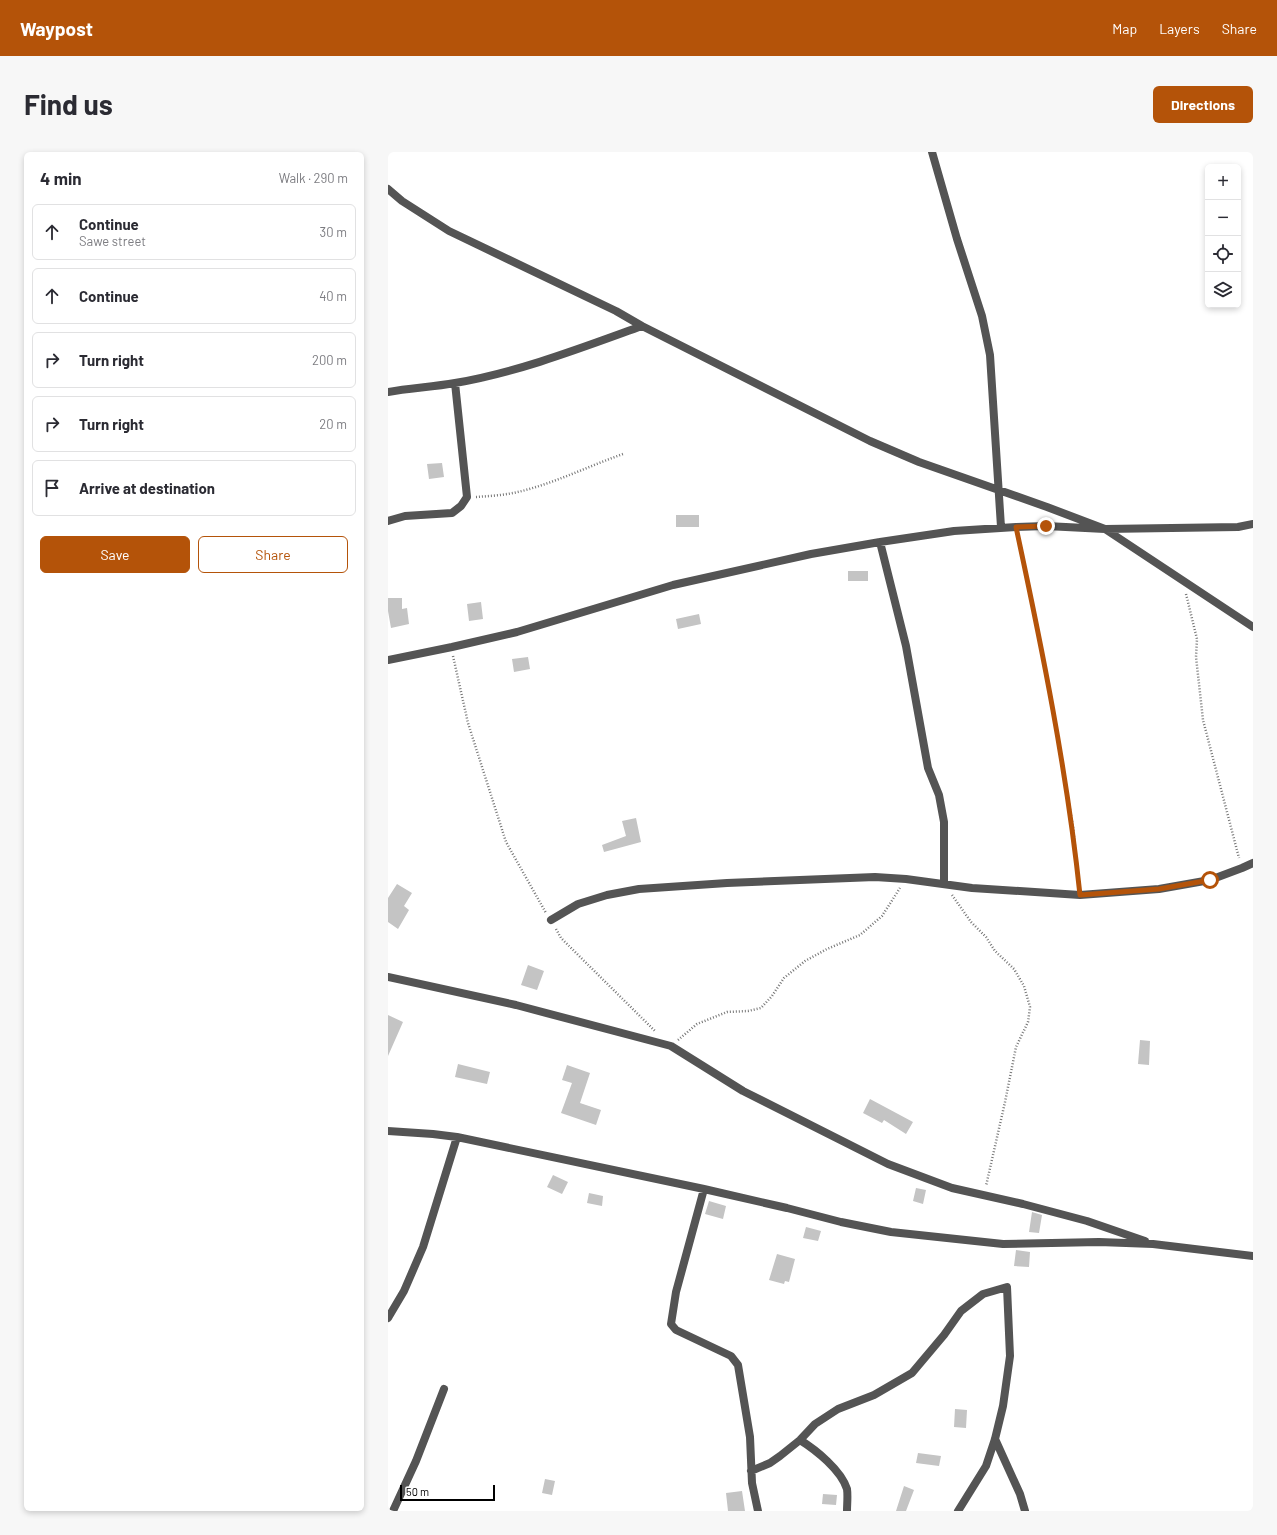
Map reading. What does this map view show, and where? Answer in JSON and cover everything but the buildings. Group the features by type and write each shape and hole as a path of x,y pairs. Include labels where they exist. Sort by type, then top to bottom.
{"street":[{"path":"932,152 957,240 982,316 990,355 1001,527"},
{"path":"388,189 402,201 449,231 616,310 642,326 870,441 919,462 999,492 1048,507 1104,529 1253,627"},
{"path":"388,392 455,383 554,358 642,326"},
{"path":"388,521 405,516 452,513 461,506 467,497 455,383"},
{"path":"388,660 518,632 673,585 811,554 880,542 954,531 1001,527 1046,526 1104,529 1238,527 1253,524"},
{"path":"880,542 906,646 928,768 939,795 944,822 944,883"},
{"path":"550,920 578,904 607,894 639,889 727,883 875,877 906,879 980,888 1080,895 1159,889 1210,880 1253,863"},
{"path":"388,977 516,1005 671,1046 743,1091 888,1164 952,1188 1087,1221 1153,1244"},
{"path":"388,1131 457,1137 704,1189 841,1222 898,1233 1003,1244 1099,1242 1153,1244 1253,1256"},
{"path":"388,1318 404,1291 423,1246 457,1137"},
{"path":"704,1189 676,1292 671,1324 676,1330 731,1356 738,1365 750,1437 752,1483 758,1511"},
{"path":"751,1471 770,1463 780,1456 800,1440 815,1424 838,1409 874,1395 912,1373 944,1335 960,1311 983,1294 1008,1287 1010,1356 1003,1406 986,1466 958,1511"},
{"path":"393,1511 416,1461 444,1389"},
{"path":"995,1438 1020,1494 1025,1511"},
{"path":"800,1440 812,1448 837,1471 847,1490 847,1511"}],"path":[{"path":"467,497 500,495 522,491 567,476 597,463 624,454"},
{"path":"1016,527 1036,619 1073,826 1080,895"},
{"path":"1182,579 1196,639 1196,658 1203,720 1242,868"},
{"path":"452,647 468,723 506,842 561,938 671,1046 698,1024 727,1012 748,1011 761,1008 772,996 784,978 805,961 827,949 860,935 882,916 897,890 906,879"},
{"path":"944,883 995,951 1014,969 1024,986 1030,1007 1028,1022 1016,1048 984,1195"}],"route":[{"path":"1046,526 1016,527 1036,619 1073,826 1080,895 1159,889 1210,880"}]}
